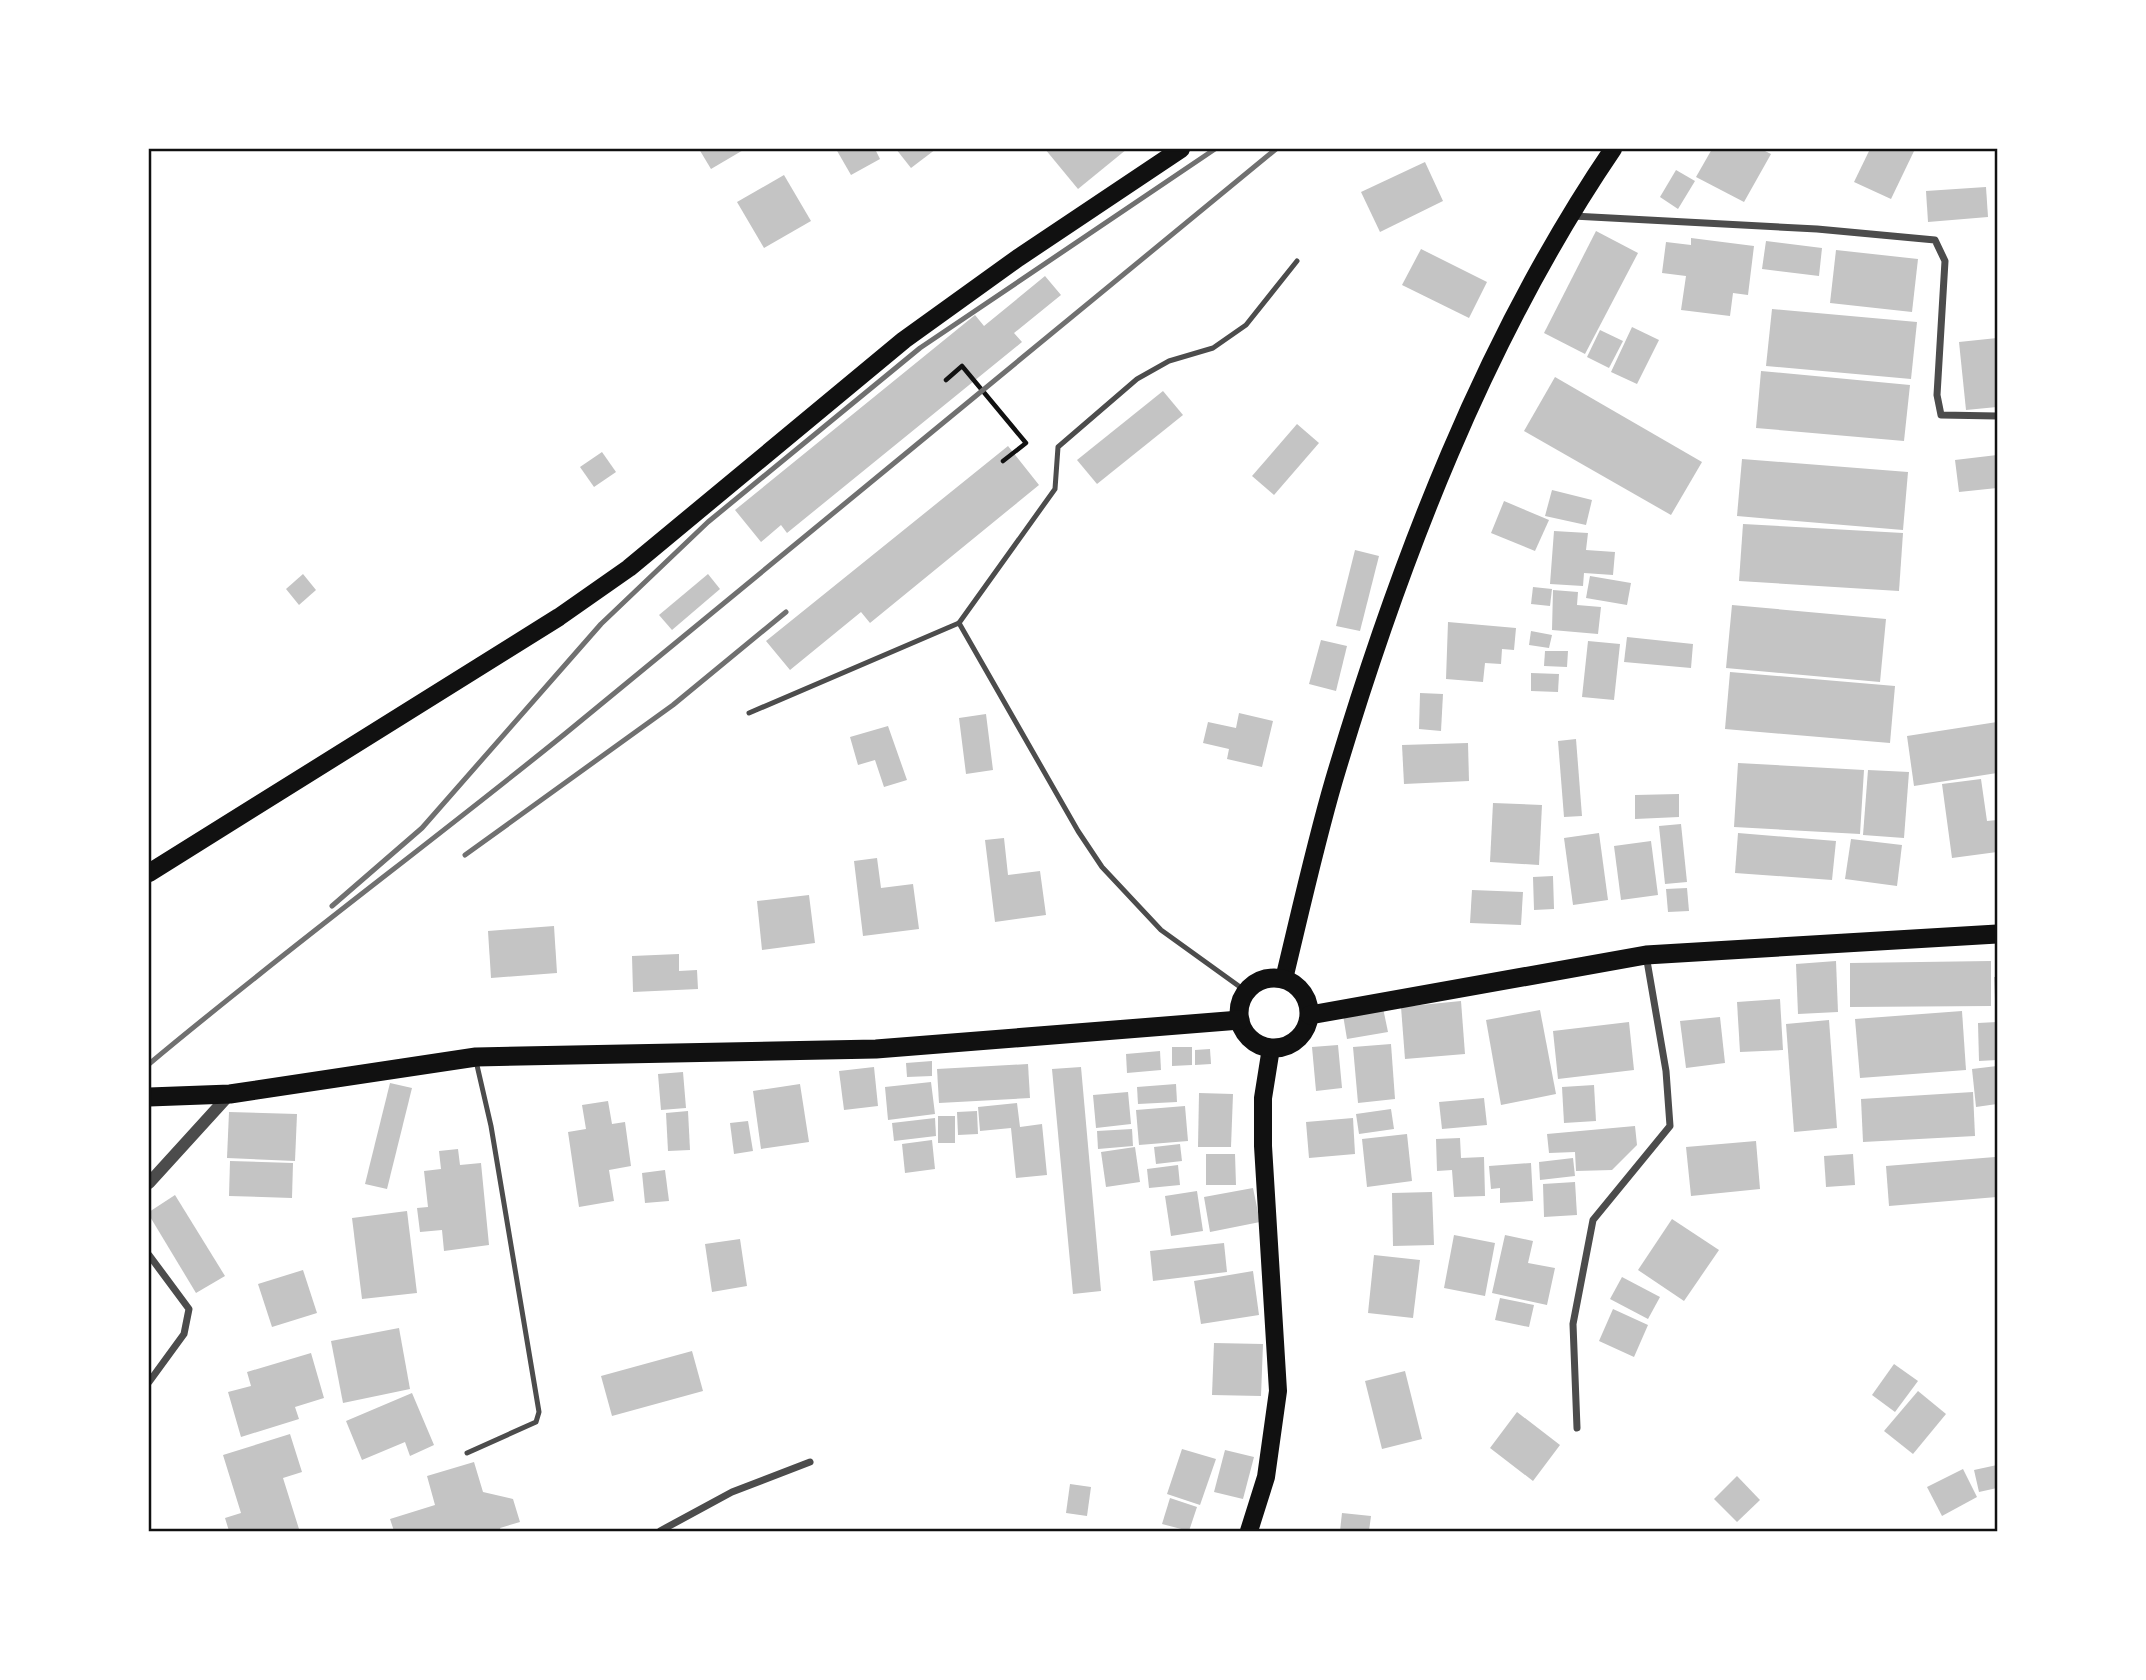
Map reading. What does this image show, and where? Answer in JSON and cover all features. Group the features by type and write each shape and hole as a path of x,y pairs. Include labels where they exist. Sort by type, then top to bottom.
{"highway":[{"path":"1310,1015 1646,955 1997,934"},
{"path":"1284,979 1303,992 1310,1015 1306,1029 1296,1041 1271,1048 1250,1038 1240,1020 1241,1002 1247,992 1263,980 1284,979"},
{"path":"149,1097 230,1094 476,1057 876,1049 1240,1020"}],"main road":[{"path":"149,873 559,617 640,559 904,340 1018,258 1181,149"},
{"path":"1284,979 1334,782 1390,606 1443,470 1567,216 1613,149"},
{"path":"1249,1531 1266,1477 1278,1391 1263,1146 1263,1098 1271,1048"}],"street":[{"path":"1567,216 1817,229 1936,240 1945,261 1937,395 1941,415 1997,416"},
{"path":"1577,1428 1573,1324 1593,1220 1670,1126 1666,1071 1646,955"},
{"path":"149,1183 230,1094"},
{"path":"149,1255 188,1309 184,1334 149,1382"},
{"path":"660,1531 732,1492 810,1462"}],"lane":[{"path":"749,713 959,622 999,571 1055,489 1058,447 1137,379 1169,361 1213,348 1246,325 1297,261"},
{"path":"959,622 1078,831 1102,867 1161,930 1247,992"},
{"path":"467,1453 536,1422 539,1412 491,1126 476,1057"}],"path":[{"path":"946,380 962,366 1027,443 1003,460"}],"building":[{"path":"699,149 745,149 711,169"},
{"path":"836,149 875,149 880,159 851,175"},
{"path":"896,149 936,149 911,168"},
{"path":"1045,149 1127,149 1078,189"},
{"path":"1712,149 1761,149 1771,154 1744,202 1696,177"},
{"path":"1870,149 1915,149 1891,199 1854,182"},
{"path":"1425,162 1443,201 1380,232 1361,192"},
{"path":"1676,170 1695,181 1678,209 1660,197"},
{"path":"784,175 811,221 764,248 737,202"},
{"path":"1986,187 1988,217 1928,222 1926,191"},
{"path":"1596,231 1638,253 1585,354 1544,333"},
{"path":"1691,238 1754,246 1748,295 1733,293 1730,316 1681,310 1686,276 1662,273 1666,242 1691,245"},
{"path":"1766,241 1822,248 1819,276 1762,269"},
{"path":"1421,249 1487,282 1469,318 1402,285"},
{"path":"1836,250 1918,259 1912,312 1830,303"},
{"path":"1045,276 1061,295 1014,333 1022,342 787,533 781,525 761,542 735,510 975,315 984,326"},
{"path":"1772,309 1917,322 1911,379 1766,366"},
{"path":"1632,327 1659,340 1637,384 1611,372"},
{"path":"1600,330 1623,341 1609,368 1587,357"},
{"path":"1997,338 1997,407 1966,410 1959,342"},
{"path":"1761,371 1910,385 1904,441 1756,428"},
{"path":"1555,377 1702,462 1671,515 1524,431"},
{"path":"1163,391 1183,415 1097,484 1077,460"},
{"path":"1297,424 1319,443 1274,495 1252,476"},
{"path":"1008,446 1039,485 870,623 861,612 790,670 766,641"},
{"path":"602,452 616,472 594,487 580,467"},
{"path":"1997,455 1997,488 1959,492 1955,460"},
{"path":"1742,459 1908,472 1903,530 1737,516"},
{"path":"1552,490 1592,500 1586,525 1545,516"},
{"path":"1504,501 1549,520 1535,551 1491,533"},
{"path":"1743,524 1903,533 1899,591 1739,581"},
{"path":"1554,531 1588,533 1586,550 1615,552 1613,575 1584,573 1583,586 1550,584"},
{"path":"1355,550 1379,556 1360,631 1336,626"},
{"path":"303,574 316,590 299,605 286,589"},
{"path":"708,574 720,589 672,630 659,615"},
{"path":"1590,576 1631,583 1627,605 1586,598"},
{"path":"1533,587 1552,589 1550,606 1531,604"},
{"path":"1553,590 1578,592 1577,605 1601,607 1598,634 1552,630"},
{"path":"1732,605 1886,619 1880,682 1726,668"},
{"path":"1448,622 1516,628 1514,650 1502,649 1501,664 1485,663 1483,682 1446,679"},
{"path":"1531,631 1552,635 1549,648 1529,645"},
{"path":"1627,637 1693,644 1691,668 1624,662"},
{"path":"1321,640 1347,646 1336,691 1309,684"},
{"path":"1588,641 1620,644 1614,700 1582,697"},
{"path":"1545,651 1568,651 1567,667 1544,666"},
{"path":"1730,672 1895,686 1890,743 1725,729"},
{"path":"1531,673 1559,674 1558,692 1531,691"},
{"path":"1420,693 1443,694 1441,731 1419,729"},
{"path":"1239,713 1273,721 1262,767 1227,759 1229,749 1203,743 1208,722 1236,728"},
{"path":"986,714 993,770 966,774 959,718"},
{"path":"1997,722 1997,773 1914,786 1907,736"},
{"path":"888,726 907,780 884,787 875,760 858,765 850,737"},
{"path":"1576,739 1582,816 1564,817 1558,741"},
{"path":"1468,743 1469,781 1404,784 1402,745"},
{"path":"1738,763 1864,770 1860,834 1734,827"},
{"path":"1868,770 1909,772 1904,838 1863,835"},
{"path":"1981,779 1987,821 1997,820 1997,852 1952,858 1942,784"},
{"path":"1679,794 1679,817 1635,819 1635,795"},
{"path":"1493,803 1542,805 1539,865 1490,862"},
{"path":"1681,824 1687,882 1665,884 1659,826"},
{"path":"1599,833 1608,900 1573,905 1564,838"},
{"path":"1738,833 1836,841 1832,880 1735,873"},
{"path":"1004,838 1008,875 1040,871 1046,915 995,922 985,840"},
{"path":"1851,839 1902,845 1897,886 1845,879"},
{"path":"1651,841 1658,895 1621,900 1614,846"},
{"path":"877,858 881,888 913,884 919,929 863,936 854,861"},
{"path":"1553,876 1554,909 1534,910 1533,877"},
{"path":"1687,888 1689,911 1668,912 1666,889"},
{"path":"1472,890 1523,892 1521,925 1470,923"},
{"path":"809,895 815,943 762,950 757,901"},
{"path":"554,926 557,973 491,978 488,931"},
{"path":"679,954 679,971 697,970 698,989 633,992 632,956"},
{"path":"1836,961 1838,1012 1798,1014 1796,964"},
{"path":"1991,961 1991,1006 1850,1007 1850,963"},
{"path":"1994,977 1997,977 1997,998 1995,998"},
{"path":"1780,999 1783,1050 1740,1052 1737,1002"},
{"path":"1461,1001 1465,1054 1405,1059 1401,1007"},
{"path":"1383,1008 1388,1032 1347,1039 1343,1015"},
{"path":"1540,1010 1556,1094 1501,1105 1486,1020"},
{"path":"1962,1011 1966,1070 1860,1078 1855,1019"},
{"path":"1720,1017 1725,1063 1686,1068 1680,1021"},
{"path":"1829,1020 1837,1128 1794,1132 1786,1024"},
{"path":"1629,1022 1634,1070 1558,1079 1553,1031"},
{"path":"1997,1022 1997,1060 1979,1061 1978,1023"},
{"path":"1391,1044 1395,1099 1358,1103 1353,1047"},
{"path":"1338,1045 1342,1088 1316,1091 1312,1047"},
{"path":"1172,1047 1192,1047 1192,1065 1172,1066"},
{"path":"1210,1049 1211,1064 1195,1065 1195,1050"},
{"path":"1160,1051 1161,1070 1127,1073 1126,1054"},
{"path":"932,1061 932,1076 907,1077 906,1063"},
{"path":"1028,1064 1030,1098 939,1103 937,1069"},
{"path":"1997,1066 1997,1104 1976,1107 1972,1069"},
{"path":"874,1067 878,1106 844,1110 839,1071"},
{"path":"1081,1067 1101,1291 1073,1294 1052,1069"},
{"path":"683,1072 686,1108 661,1110 658,1074"},
{"path":"931,1082 935,1114 888,1120 885,1087"},
{"path":"390,1083 412,1088 387,1189 365,1184"},
{"path":"800,1084 809,1142 761,1149 753,1091"},
{"path":"1176,1084 1177,1102 1138,1104 1137,1087"},
{"path":"1594,1085 1596,1121 1564,1123 1562,1087"},
{"path":"1128,1092 1131,1124 1096,1128 1093,1095"},
{"path":"1973,1092 1975,1136 1863,1142 1861,1099"},
{"path":"1199,1093 1233,1094 1231,1147 1198,1147"},
{"path":"1484,1098 1487,1125 1442,1129 1439,1102"},
{"path":"608,1101 612,1124 625,1122 631,1166 609,1170 614,1201 579,1207 568,1132 586,1129 582,1105"},
{"path":"1017,1103 1020,1127 1042,1124 1047,1175 1016,1178 1011,1128 980,1131 978,1107"},
{"path":"1185,1106 1188,1141 1139,1145 1136,1110"},
{"path":"1391,1109 1394,1129 1359,1134 1356,1114"},
{"path":"688,1111 690,1150 668,1151 666,1113"},
{"path":"977,1111 978,1134 958,1135 957,1112"},
{"path":"229,1112 297,1114 295,1161 227,1158"},
{"path":"938,1116 955,1116 955,1143 938,1143"},
{"path":"935,1118 936,1136 894,1141 892,1123"},
{"path":"1353,1118 1355,1154 1309,1158 1306,1122"},
{"path":"748,1121 753,1151 734,1154 730,1123"},
{"path":"1635,1126 1637,1145 1612,1170 1576,1171 1575,1152 1549,1153 1547,1134"},
{"path":"1132,1129 1133,1146 1098,1149 1097,1131"},
{"path":"1407,1134 1412,1181 1367,1187 1362,1139"},
{"path":"1460,1138 1461,1158 1484,1157 1485,1196 1454,1197 1452,1170 1437,1171 1436,1139"},
{"path":"932,1140 935,1169 905,1173 902,1144"},
{"path":"1756,1141 1760,1189 1691,1196 1686,1147"},
{"path":"1180,1144 1182,1161 1156,1164 1154,1147"},
{"path":"1135,1147 1140,1182 1106,1187 1101,1152"},
{"path":"458,1149 460,1165 481,1163 489,1245 444,1251 442,1230 420,1232 417,1208 428,1207 424,1171 441,1169 439,1151"},
{"path":"1206,1154 1235,1154 1236,1185 1206,1185"},
{"path":"1853,1154 1855,1185 1826,1187 1824,1156"},
{"path":"1995,1157 1997,1197 1889,1206 1886,1166"},
{"path":"1573,1158 1575,1176 1540,1180 1539,1162"},
{"path":"230,1161 293,1163 292,1198 229,1196"},
{"path":"1531,1163 1533,1201 1500,1203 1500,1188 1491,1189 1489,1166"},
{"path":"1178,1165 1180,1185 1149,1188 1147,1169"},
{"path":"665,1170 669,1201 645,1203 642,1173"},
{"path":"1575,1182 1577,1215 1544,1217 1543,1184"},
{"path":"1253,1188 1260,1222 1210,1232 1204,1197"},
{"path":"1197,1191 1203,1231 1171,1236 1165,1196"},
{"path":"1432,1192 1434,1245 1393,1246 1392,1193"},
{"path":"175,1195 225,1276 196,1293 149,1215 149,1212"},
{"path":"407,1211 417,1293 362,1299 352,1218"},
{"path":"1672,1219 1719,1250 1684,1301 1638,1270"},
{"path":"1454,1235 1495,1243 1485,1296 1444,1288"},
{"path":"1505,1235 1533,1241 1528,1263 1555,1268 1547,1305 1492,1293"},
{"path":"740,1239 747,1286 712,1292 705,1244"},
{"path":"1224,1243 1227,1272 1153,1281 1150,1251"},
{"path":"1374,1255 1420,1260 1413,1318 1368,1313"},
{"path":"303,1270 317,1313 272,1327 258,1284"},
{"path":"1253,1271 1259,1315 1201,1324 1194,1281"},
{"path":"1622,1277 1660,1297 1648,1319 1610,1299"},
{"path":"1500,1298 1534,1305 1529,1327 1495,1320"},
{"path":"1613,1309 1648,1325 1634,1357 1599,1341"},
{"path":"399,1328 410,1389 343,1403 331,1341"},
{"path":"1214,1343 1263,1344 1261,1396 1212,1395"},
{"path":"692,1351 703,1391 612,1416 601,1376"},
{"path":"311,1353 324,1398 295,1407 299,1419 241,1437 228,1392 251,1386 247,1372"},
{"path":"1894,1364 1918,1381 1895,1412 1872,1395"},
{"path":"1405,1371 1422,1439 1382,1449 1365,1381"},
{"path":"1918,1391 1946,1414 1913,1454 1884,1431"},
{"path":"412,1393 434,1445 410,1456 405,1442 362,1460 346,1421"},
{"path":"1517,1412 1560,1445 1533,1481 1490,1448"},
{"path":"290,1434 302,1472 283,1478 299,1529 229,1531 225,1518 241,1513 223,1455"},
{"path":"1182,1449 1216,1459 1200,1505 1167,1494"},
{"path":"1225,1450 1254,1457 1243,1499 1214,1492"},
{"path":"474,1462 483,1492 513,1499 520,1522 500,1528 501,1531 394,1531 390,1519 435,1505 427,1476"},
{"path":"1997,1465 1997,1488 1979,1492 1974,1470"},
{"path":"1963,1469 1977,1497 1942,1516 1927,1487"},
{"path":"1737,1476 1760,1500 1737,1522 1714,1499"},
{"path":"1070,1484 1091,1487 1087,1516 1066,1513"},
{"path":"1170,1498 1197,1507 1189,1531 1162,1524"},
{"path":"1342,1513 1371,1516 1369,1531 1340,1531"}],"railway":[{"path":"332,906 422,828 601,624 708,522 920,348 1215,149"},
{"path":"149,1064 566,733 1276,149"},
{"path":"465,855 673,705 786,612"}]}
